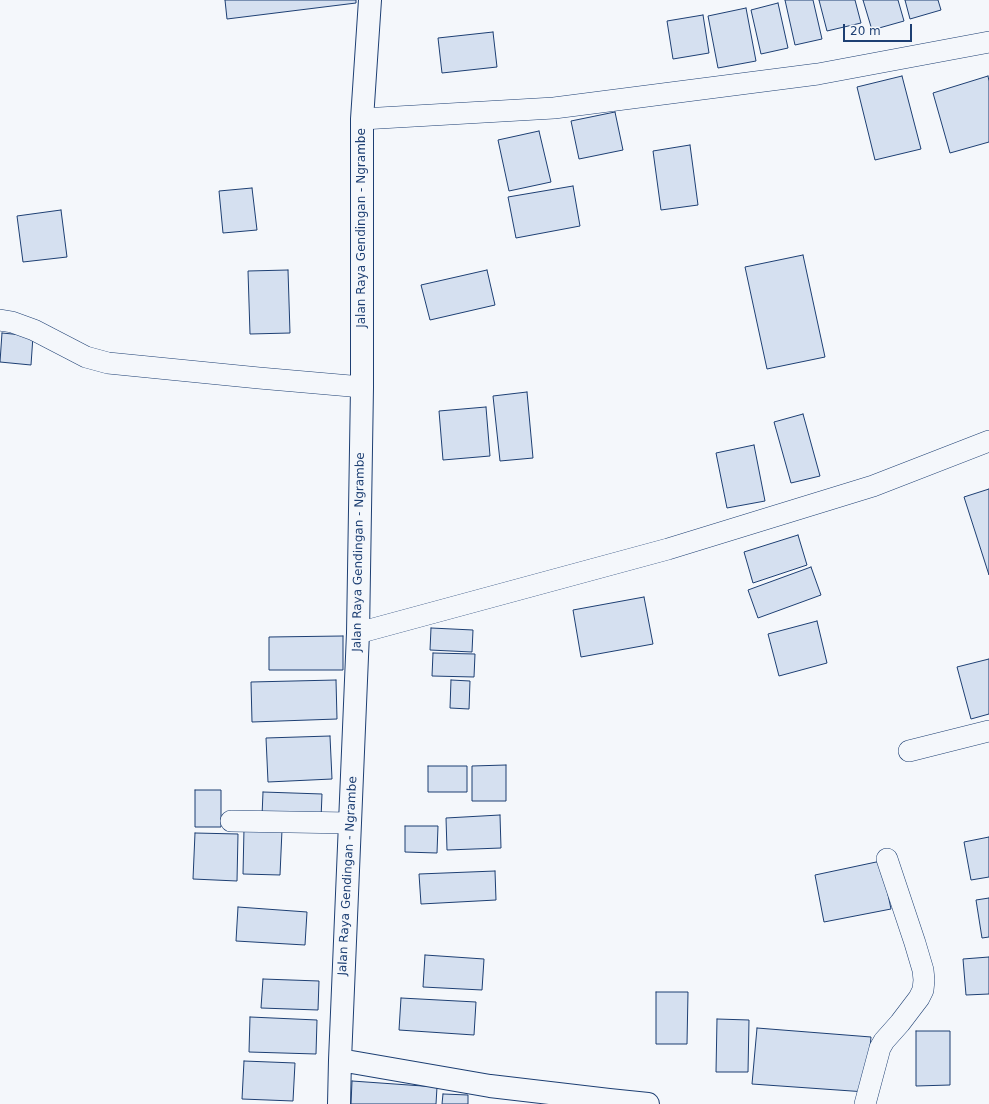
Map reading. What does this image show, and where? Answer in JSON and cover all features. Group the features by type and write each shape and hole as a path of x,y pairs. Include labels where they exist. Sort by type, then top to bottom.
{"main road":[{"name":"Jalan Raya Gendingan - Ngrambe","path":"339,1104 358,633 362,386 362,119 370,0"},
{"path":"340,1060 490,1086 648,1104"}],"street":[{"path":"362,119 554,108 818,74 989,42"},
{"path":"0,320 12,322 34,330 86,357 108,363 259,378 362,386"},
{"path":"358,633 668,549 873,486 989,442"},
{"path":"909,751 989,731"},
{"path":"231,822 350,823"},
{"path":"865,1104 880,1048 919,998 923,990 924,980 923,970 915,943 887,859"}],"building":[{"path":"225,0 356,0 356,3 227,19"},
{"path":"785,0 813,0 822,39 795,45"},
{"path":"819,0 855,0 861,23 827,31"},
{"path":"863,0 898,0 904,21 872,30"},
{"path":"905,0 938,0 941,10 910,19"},
{"path":"778,3 788,48 761,54 751,10"},
{"path":"746,8 756,61 718,68 708,16"},
{"path":"703,15 709,53 673,59 667,21"},
{"path":"493,32 497,67 442,73 438,38"},
{"path":"902,76 921,149 875,160 857,87"},
{"path":"988,76 989,142 950,153 933,93"},
{"path":"615,112 623,150 579,159 571,121"},
{"path":"539,131 551,182 509,191 498,140"},
{"path":"690,145 698,205 661,210 653,151"},
{"path":"573,186 580,226 516,238 508,197"},
{"path":"252,188 257,230 223,233 219,191"},
{"path":"61,210 67,257 23,262 17,216"},
{"path":"803,255 825,357 767,369 745,267"},
{"path":"288,270 290,333 250,334 248,271"},
{"path":"487,270 495,305 430,320 421,285"},
{"path":"2,333 33,336 31,365 0,362"},
{"path":"527,392 533,458 500,461 493,396"},
{"path":"486,407 490,456 443,460 439,411"},
{"path":"803,414 820,476 791,483 774,422"},
{"path":"754,445 765,501 727,508 716,453"},
{"path":"989,489 989,575 964,497"},
{"path":"798,535 807,565 753,583 744,552"},
{"path":"811,567 821,595 758,618 748,590"},
{"path":"644,597 653,644 581,657 573,610"},
{"path":"817,621 827,663 779,676 768,634"},
{"path":"431,628 473,630 472,652 430,650"},
{"path":"343,636 343,670 269,670 269,637"},
{"path":"433,653 475,654 474,677 432,676"},
{"path":"989,659 989,714 971,719 957,667"},
{"path":"336,680 337,719 252,722 251,682"},
{"path":"451,680 470,681 469,709 450,708"},
{"path":"330,736 332,779 268,782 266,738"},
{"path":"506,765 506,801 472,801 472,766"},
{"path":"428,766 467,766 467,792 428,792"},
{"path":"195,790 221,790 221,827 195,827"},
{"path":"263,792 322,794 321,819 262,816"},
{"path":"500,815 501,848 447,850 446,818"},
{"path":"405,826 438,826 437,853 405,852"},
{"path":"244,829 282,830 280,875 243,874"},
{"path":"195,833 238,834 237,881 193,879"},
{"path":"989,837 989,877 971,880 964,842"},
{"path":"881,861 891,909 824,922 815,875"},
{"path":"495,871 496,900 421,904 419,874"},
{"path":"989,898 989,937 982,938 976,900"},
{"path":"238,907 307,912 305,945 236,941"},
{"path":"425,955 484,959 482,990 423,987"},
{"path":"989,957 989,994 966,995 963,959"},
{"path":"263,979 319,981 318,1010 261,1008"},
{"path":"656,992 688,992 687,1044 656,1044"},
{"path":"401,998 476,1002 474,1035 399,1030"},
{"path":"250,1017 317,1020 316,1054 249,1052"},
{"path":"717,1019 749,1020 748,1072 716,1072"},
{"path":"757,1028 871,1037 866,1092 752,1084"},
{"path":"916,1031 950,1031 950,1085 916,1086"},
{"path":"244,1061 295,1063 293,1101 242,1099"},
{"path":"352,1081 437,1087 436,1104 351,1104"},
{"path":"443,1094 468,1095 468,1104 442,1104"}]}
